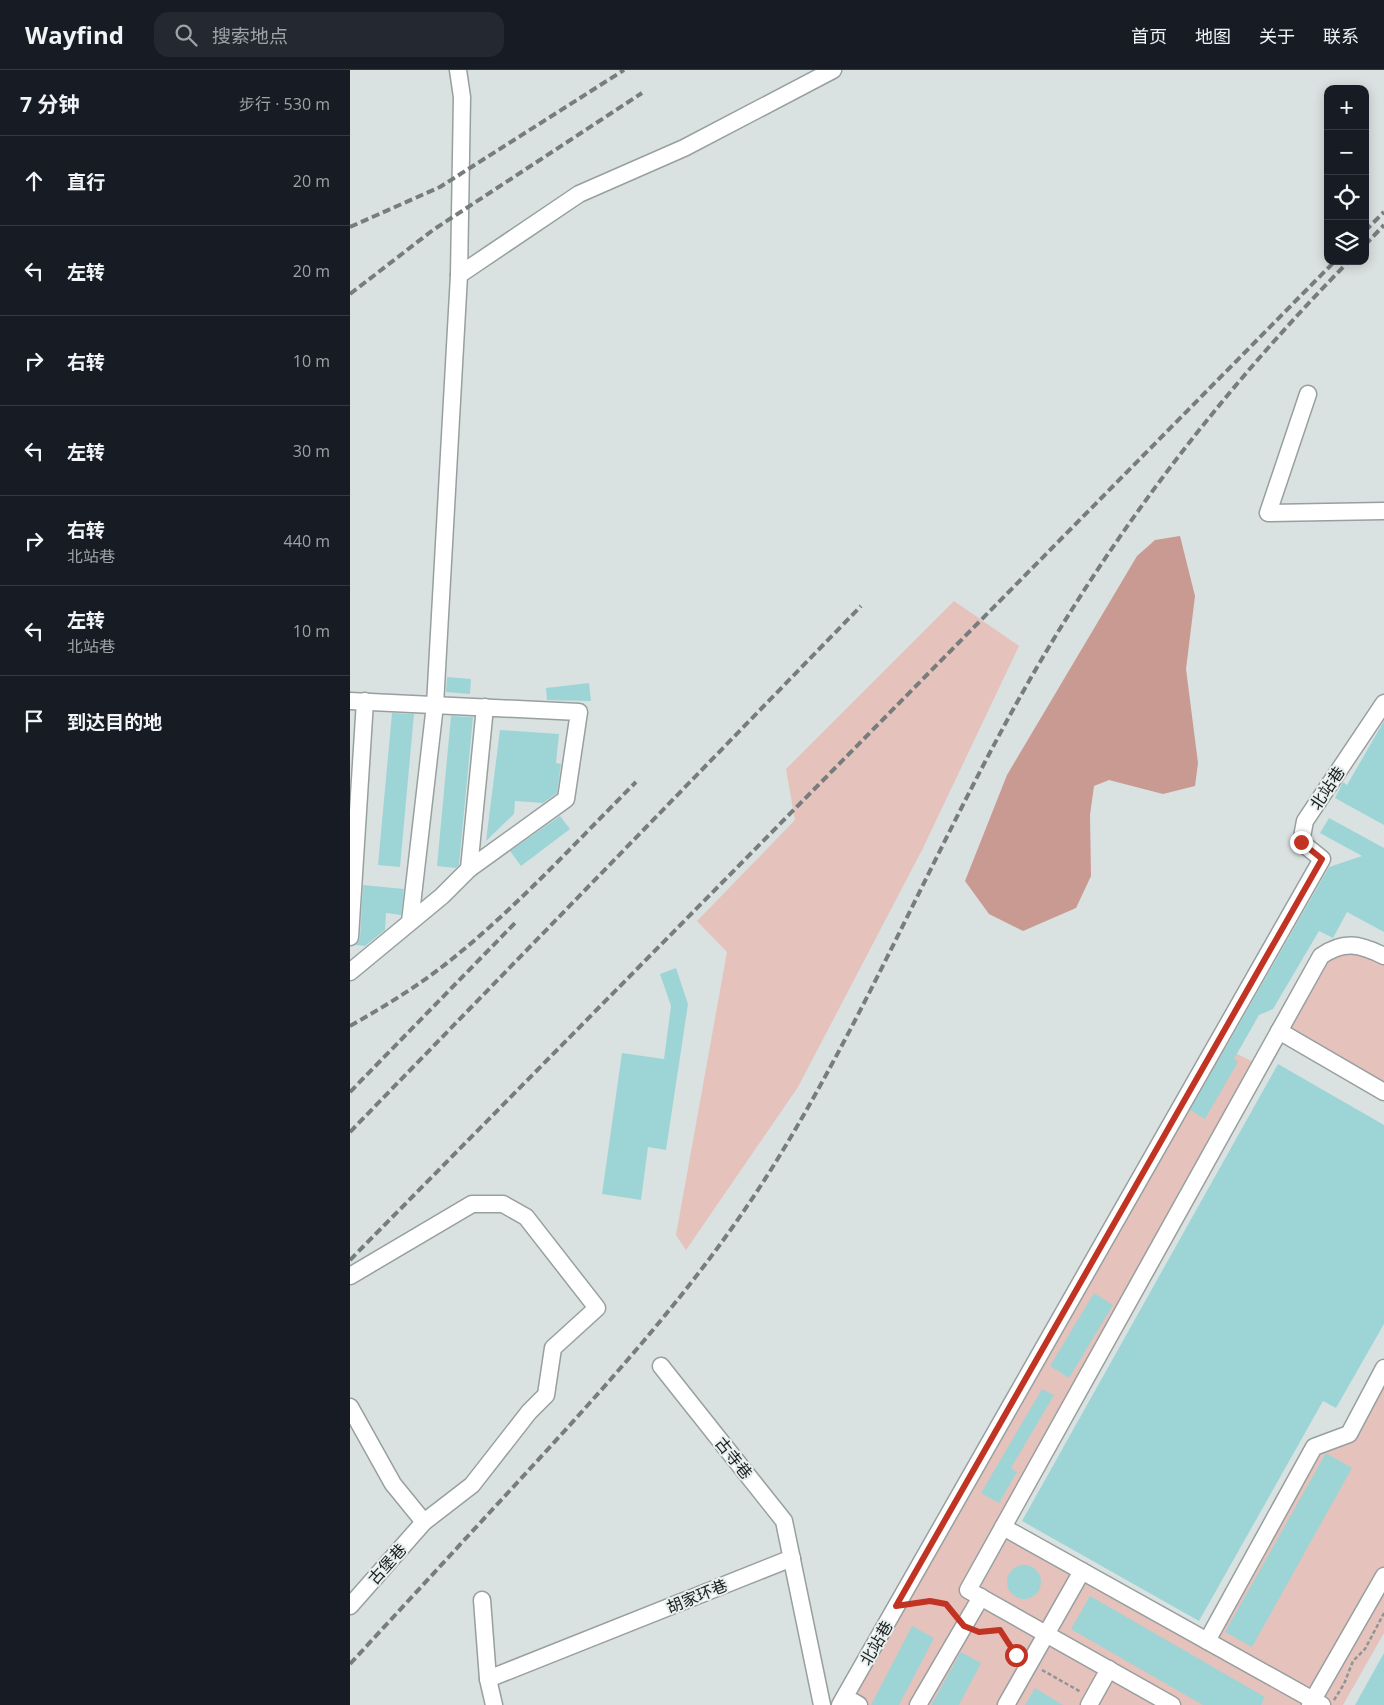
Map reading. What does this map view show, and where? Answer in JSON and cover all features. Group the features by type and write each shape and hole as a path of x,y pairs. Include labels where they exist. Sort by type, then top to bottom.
{"street":[{"path":"410,922 435,705 459,275 462,97 458,70"},
{"path":"459,275 579,194 684,148 833,70"},
{"path":"1308,394 1268,512 1384,510"},
{"path":"350,937 358,701 579,712 566,800 469,869 442,896 350,972"},
{"name":"北站巷","path":"851,1704 896,1606 1322,859 1301,842 1305,821 1384,703"},
{"path":"469,869 485,707"},
{"path":"1172,1705 968,1590 1321,956 1333,948 1362,945 1384,956"},
{"path":"1279,1031 1384,1092"},
{"name":"古堡巷","path":"350,1276 472,1204 503,1204 526,1218 596,1308 554,1348 546,1395 529,1412 472,1485 424,1522 350,1606"},
{"name":"古寺巷","path":"661,1366 784,1521 792,1558"},
{"path":"1206,1641 1314,1448 1349,1434 1384,1368"},
{"path":"350,1407 393,1484 424,1522"},
{"path":"1003,1527 1315,1703 1384,1576"},
{"path":"792,1558 822,1705"},
{"name":"胡家环巷","path":"488,1679 792,1558"},
{"path":"1006,1705 1082,1571"},
{"path":"918,1705 981,1597"},
{"path":"482,1600 488,1679 494,1705"},
{"path":"1091,1702 1108,1669"}],"path":[{"path":"896,1606 930,1601 946,1604 964,1626 979,1632 1000,1630 1016,1655 1091,1702"},
{"path":"1331,1705 1344,1684 1353,1661 1365,1649 1384,1613"}],"shaded area":[{"path":"1180,536 1195,596 1186,669 1198,763 1195,786 1163,794 1109,780 1094,786 1090,815 1091,876 1076,908 1023,931 989,914 965,881 1007,775 1137,556 1155,540"},
{"path":"954,601 1019,646 923,848 798,1087 686,1250 676,1235 727,952 697,921 795,820 786,769"},
{"path":"1333,947 1384,956 1384,1092 1279,1031"},
{"path":"1216,1044 1260,1065 1003,1527 1207,1641 1314,1447 1349,1434 1384,1368 1384,1633 1343,1705 840,1705"}],"building":[{"path":"447,677 471,679 470,694 446,692"},
{"path":"589,683 591,701 547,700 546,688"},
{"path":"392,713 414,714 400,867 378,865"},
{"path":"451,716 473,717 459,865 456,868 437,866"},
{"path":"1384,721 1384,825 1335,798 1343,782 1347,785"},
{"path":"500,730 559,734 556,763 561,764 557,793 543,803 515,801 514,814 486,841"},
{"path":"560,816 570,829 521,866 510,851"},
{"path":"1329,818 1384,848 1384,932 1347,912 1333,938 1319,931 1273,1009 1259,1015 1234,1059 1238,1062 1205,1119 1190,1110 1329,867 1362,856 1320,833"},
{"path":"363,885 404,889 401,915 386,913 385,930 365,946 356,945 360,938"},
{"path":"676,968 688,1004 666,1150 648,1147 641,1200 602,1194 622,1053 664,1059 671,1006 660,974"},
{"path":"1278,1064 1384,1125 1384,1324 1336,1408 1323,1401 1199,1621 1022,1521"},
{"path":"1094,1293 1113,1305 1069,1378 1050,1366"},
{"path":"1042,1389 1054,1395 1011,1468 1017,1472 999,1503 981,1493"},
{"path":"1326,1453 1352,1468 1252,1647 1225,1632"},
{"path":"1024,1565 1031,1566 1036,1570 1040,1575 1040,1589 1036,1594 1031,1598 1024,1599 1017,1598 1012,1594 1008,1589 1007,1582 1008,1575 1012,1570 1017,1566"},
{"path":"1090,1596 1265,1697 1261,1705 1203,1705 1071,1629"},
{"path":"912,1626 934,1638 899,1705 871,1705"},
{"path":"961,1652 981,1663 959,1705 931,1705"},
{"path":"1384,1653 1384,1705 1355,1705"},
{"path":"1035,1688 1063,1705 1025,1705"}],"railway":[{"path":"350,227 440,187 624,70"},
{"path":"350,294 433,230 642,93"},
{"path":"1369,227 1384,212"},
{"path":"1369,241 1384,225"},
{"path":"350,1260 1331,265"},
{"path":"350,1664 594,1398 660,1322 721,1243 777,1160 808,1107 866,1000 1003,728 1077,601 1159,482 1203,425 1250,369 1345,265"},
{"path":"350,1132 861,606"},
{"path":"350,1026 440,969 476,939 546,873 636,782"},
{"path":"350,1092 515,923"}],"route":[{"path":"1016,1655 1000,1630 979,1632 964,1626 946,1604 930,1601 896,1606 1322,859 1301,842"}]}
